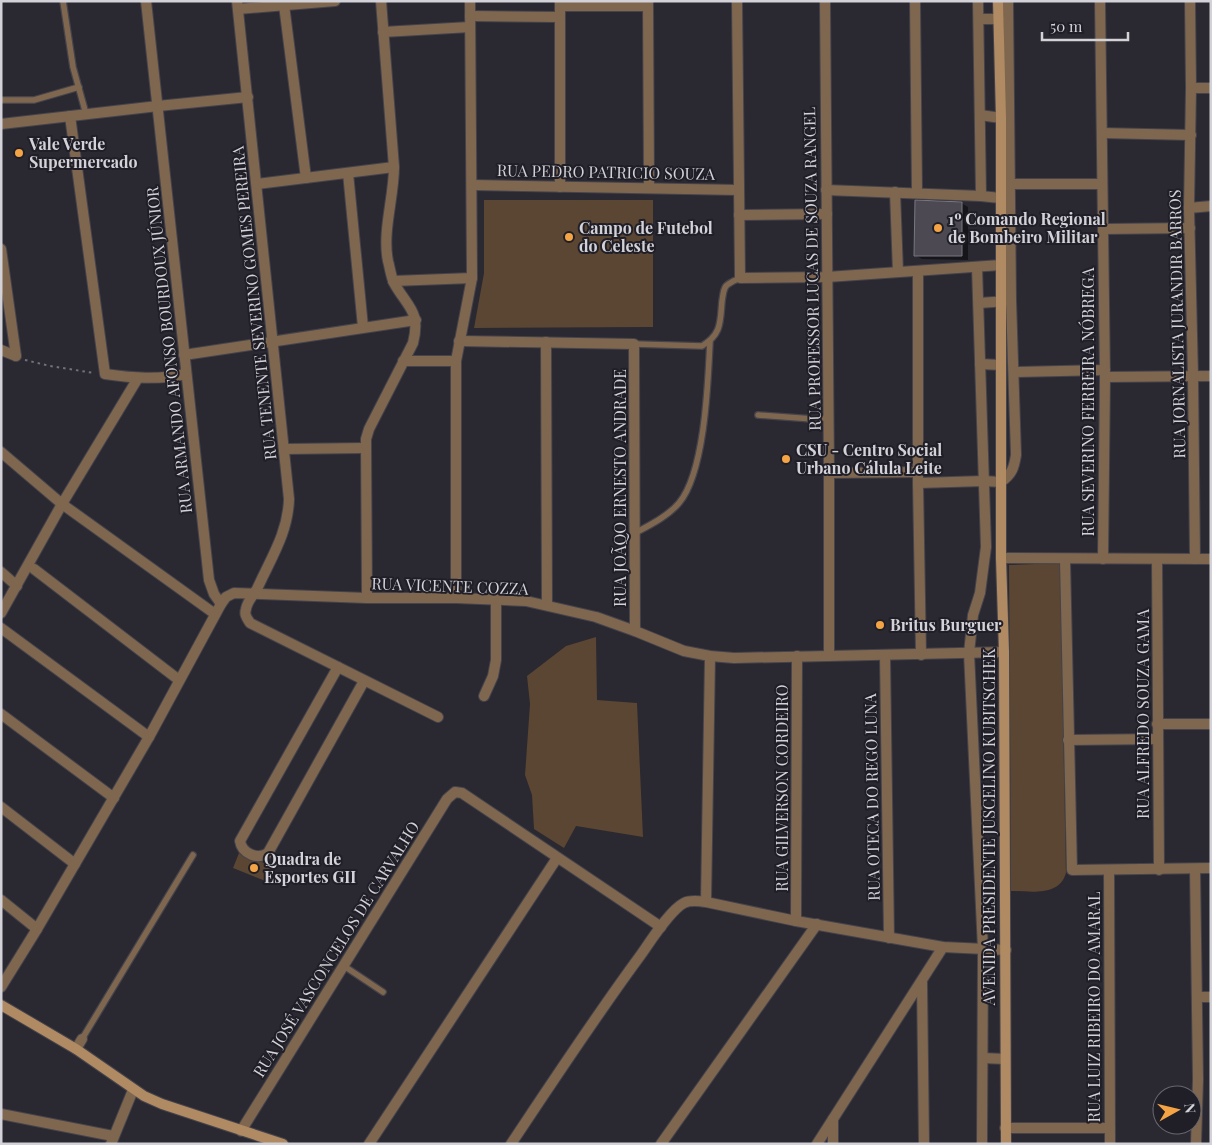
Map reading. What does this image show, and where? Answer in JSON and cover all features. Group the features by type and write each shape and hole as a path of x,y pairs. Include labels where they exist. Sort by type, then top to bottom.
{"main road":[{"name":"AVENIDA PRESIDENTE JUSCELINO KUBITSCHEK","path":"998,1 1005,96 1001,118 1005,184 1000,198 1001,265 1006,301 1001,364 1006,1144"},
{"path":"1,1005 76,1049 133,1090 162,1104 279,1143"}],"street":[{"name":"RUA ARMANDO AFONSO BOURDOUX JÚNIOR","path":"146,1 208,580 221,604"},
{"path":"367,598 365,448 368,429 413,343 416,331 416,320 412,310 393,281 388,258 387,238 394,168 381,1"},
{"path":"456,598 456,360 472,278 470,1"},
{"path":"737,1 740,278 827,277 1001,265"},
{"name":"RUA PROFESSOR LUCAS DE SOUZA RANGEL","path":"825,1 829,656"},
{"path":"915,1 917,192"},
{"path":"978,1 981,196"},
{"path":"829,473 1001,482 1010,475 1014,468 1016,455 1014,372 1006,301 1005,96 1008,1"},
{"name":"RUA SEVERINO FERREIRA NÓBREGA","path":"1100,1 1105,373 1103,559"},
{"name":"RUA JORNALISTA JURANDIR BARROS","path":"1190,1 1191,135 1189,208 1195,559"},
{"path":"238,5 331,2"},
{"path":"560,187 560,4 648,4 649,188"},
{"name":"RUA TENENTE SEVERINO GOMES PEREIRA","path":"238,5 289,498 285,531 245,612 250,623 338,667"},
{"path":"284,5 306,178"},
{"path":"470,16 560,17"},
{"path":"979,19 999,19"},
{"path":"383,32 470,27"},
{"path":"1191,88 1211,88"},
{"path":"1,124 248,97"},
{"path":"980,114 1001,118"},
{"path":"70,116 105,374 138,378 170,377 186,374"},
{"path":"1102,133 1191,135"},
{"path":"257,184 394,168"},
{"path":"348,173 363,327"},
{"path":"1005,184 1102,184"},
{"name":"RUA PEDRO PATRICIO SOUZA","path":"472,185 740,190"},
{"path":"826,190 917,192 1000,198"},
{"path":"895,192 898,272"},
{"path":"1189,208 1211,206"},
{"path":"739,215 827,214"},
{"path":"1103,229 1190,228"},
{"path":"1,249 16,356 1,350"},
{"path":"977,267 986,547 980,594 973,615 969,653 983,949 982,1144"},
{"path":"918,271 921,655"},
{"path":"393,281 472,278"},
{"path":"978,303 1006,301"},
{"path":"184,356 416,320"},
{"path":"459,341 634,344"},
{"path":"546,342 547,605"},
{"name":"RUA JOÃQO ERNESTO ANDRADE","path":"634,344 635,631"},
{"path":"403,361 456,360"},
{"path":"980,364 1001,364"},
{"path":"1014,372 1211,376"},
{"path":"1,613 62,504 138,378"},
{"path":"1001,394 1014,394"},
{"path":"284,450 365,448"},
{"path":"1,452 62,504 215,614"},
{"path":"1001,558 1065,560 1211,559"},
{"name":"RUA ALFREDO SOUZA GAMA","path":"1157,559 1159,870"},
{"path":"1065,560 1072,870 1211,868"},
{"path":"34,569 179,680"},
{"path":"1,572 17,586"},
{"name":"RUA VICENTE COZZA","path":"221,604 226,597 234,593 526,601 596,617 684,651 734,658 1004,652"},
{"path":"484,696 493,676 496,660 496,599"},
{"path":"1,987 114,798 221,604"},
{"path":"1,628 149,737"},
{"path":"706,902 710,656"},
{"name":"RUA GILVERSON CORDEIRO","path":"796,921 798,656"},
{"name":"RUA OTECA DO REGO LUNA","path":"885,656 889,938"},
{"path":"364,681 268,853 258,857 246,852 241,847 240,841 338,667 438,717"},
{"path":"1,714 114,798"},
{"path":"1157,724 1211,724"},
{"path":"1068,740 1158,739"},
{"name":"RUA JOSÉ VASCONCELOS DE CARVALHO","path":"241,1131 447,799 455,792 462,793 557,858"},
{"path":"1,807 75,864"},
{"path":"369,1144 557,858 661,927"},
{"path":"1194,869 1198,1079 1196,1144"},
{"name":"RUA LUIZ RIBEIRO DO AMARAL","path":"1109,870 1110,1144"},
{"path":"1,900 37,929"},
{"path":"511,1144 604,1005 661,927 684,902 706,902 796,921 944,947 1006,950"},
{"path":"662,1144 816,924"},
{"path":"817,1144 944,947"},
{"path":"922,980 924,1144"},
{"path":"1197,997 1211,997"},
{"path":"76,1049 82,1039"},
{"path":"983,1058 1005,1060"},
{"path":"1,1114 112,1140 133,1090"},
{"path":"833,1118 833,1144"},
{"path":"1006,1128 1110,1128"}],"lane":[{"path":"63,1 74,67 86,114"},
{"path":"1,100 34,100 79,87"},
{"path":"634,344 702,346 717,334 720,325 723,293 726,287 740,278"},
{"path":"635,533 666,514 679,503 690,485 697,459 707,393 710,341"},
{"path":"758,415 828,418"},
{"path":"82,1039 193,855"},
{"path":"344,966 383,992"}],"path":[{"path":"16,356 27,361 50,366 105,374"}],"shaded area":[{"name":"Campo de Futebol do Celeste","path":"484,200 653,200 653,327 474,328 484,273"},
{"path":"1060,563 1066,873 1062,881 1051,889 1035,892 1011,891 1009,565"},
{"path":"596,637 597,700 637,703 643,837 576,826 564,848 534,829 532,795 525,775 530,704 527,676 566,646"},
{"name":"Quadra de Esportes GII","path":"239,853 274,867 268,882 233,868"}],"building":[{"name":"1º Comando Regional de Bombeiro Militar","path":"915,200 962,202 962,256 914,256"}],"place":[{"name":"Vale Verde Supermercado","path":"19,153"},
{"name":"1º Comando Regional de Bombeiro Militar","path":"938,228"},
{"name":"Campo de Futebol do Celeste","path":"569,237"},
{"name":"CSU - Centro Social Urbano Cálula Leite","path":"786,459"},
{"name":"Britus Burguer","path":"880,625"},
{"name":"Quadra de Esportes GII","path":"254,868"}]}
